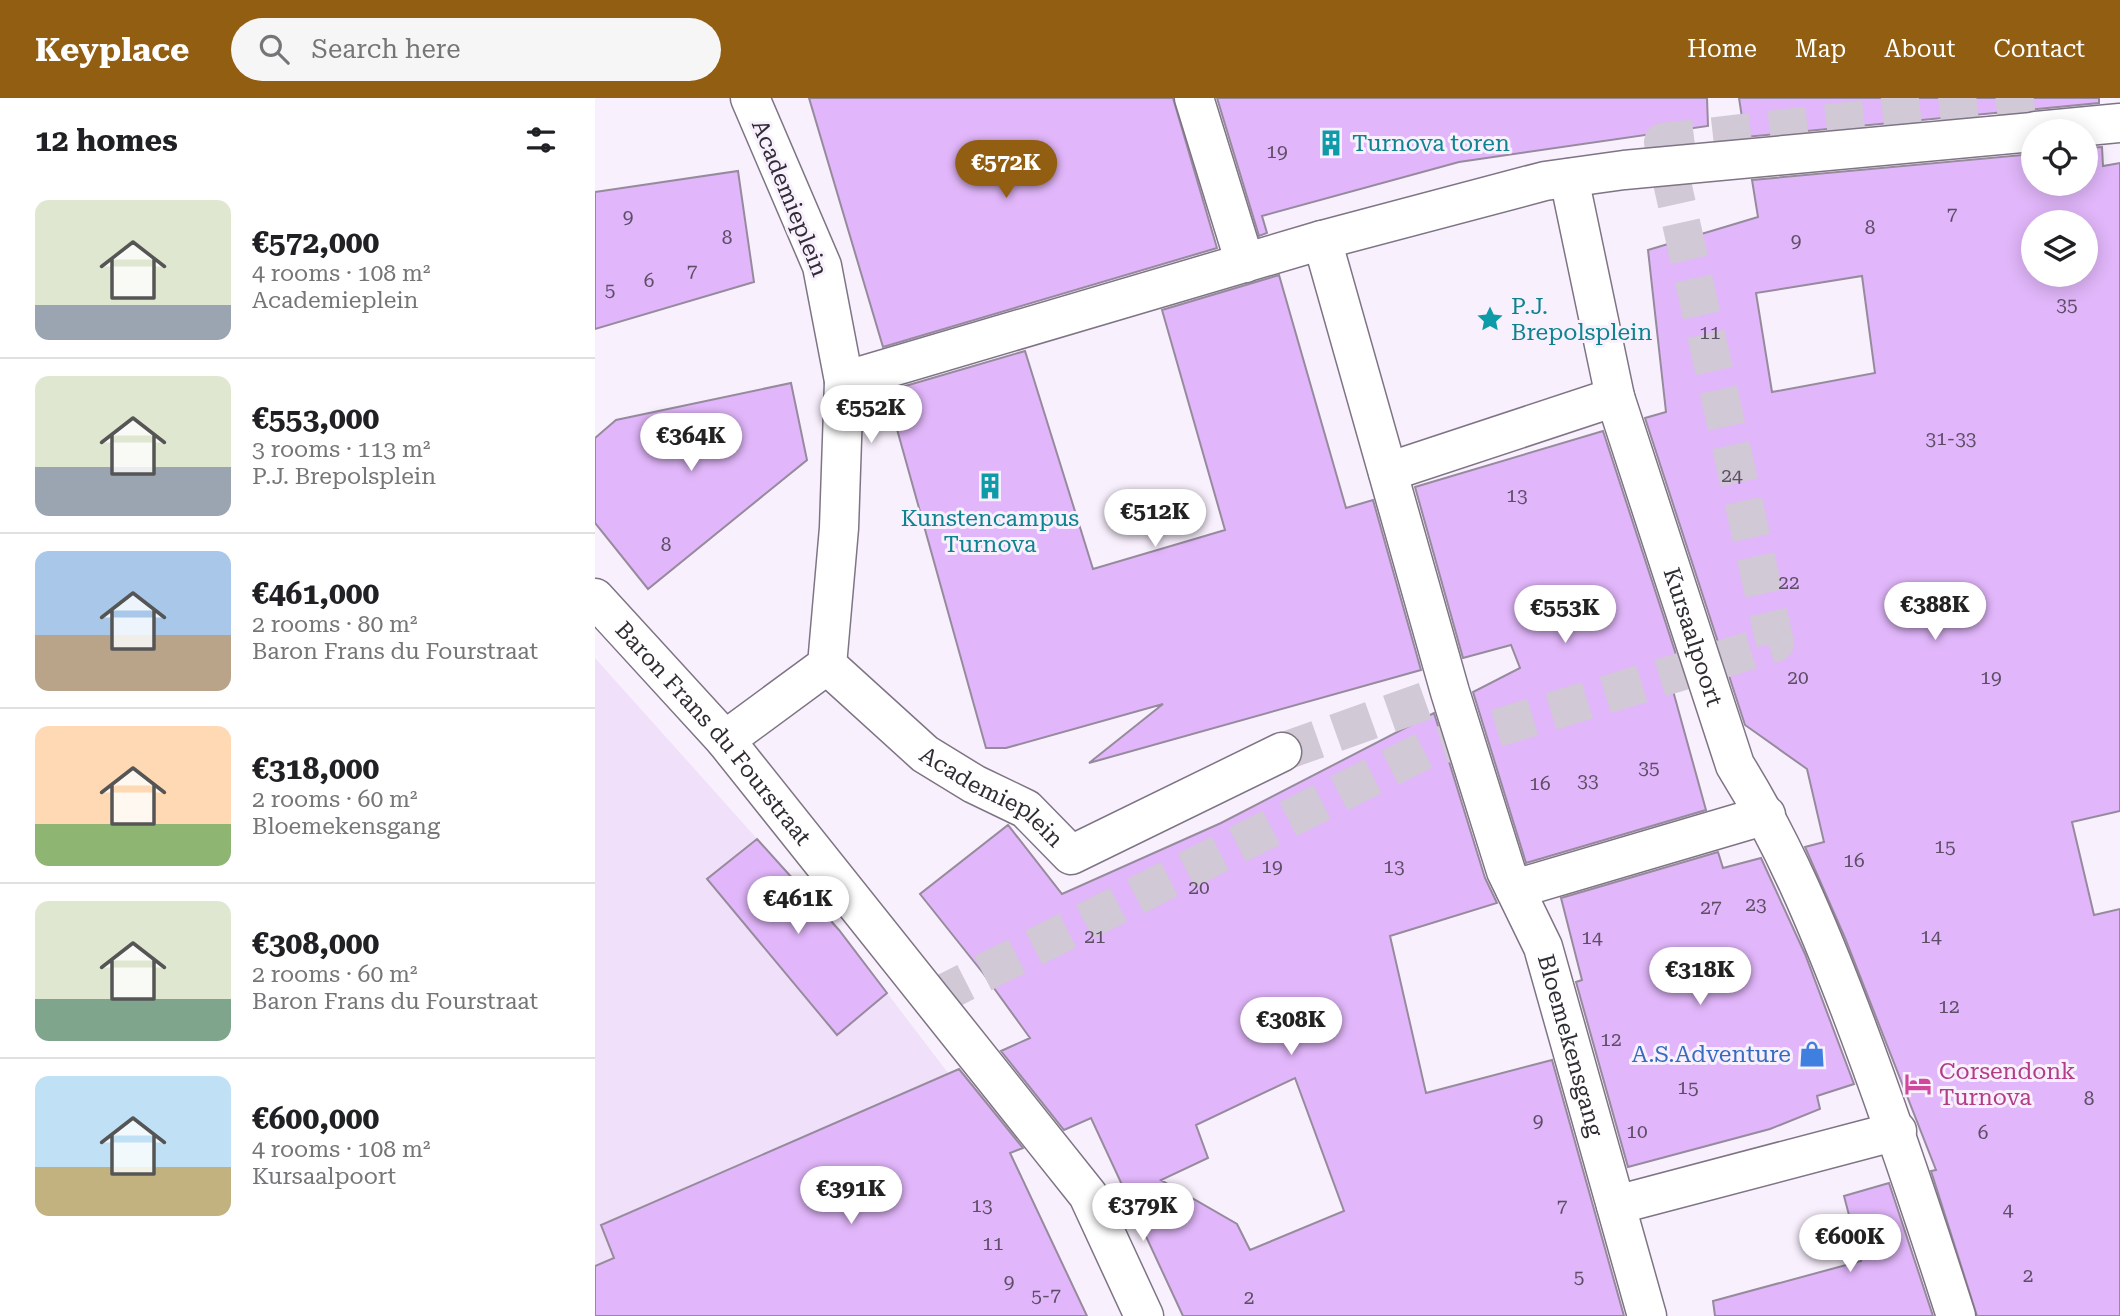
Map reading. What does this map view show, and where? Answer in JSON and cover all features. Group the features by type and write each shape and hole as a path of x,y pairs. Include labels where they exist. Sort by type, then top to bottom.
{"street":[{"name":"Academieplein","path":"750,98 822,267 844,381 839,528 827,665 925,754 974,784 1026,809 1071,855 1282,752"},
{"path":"1194,98 1245,264"},
{"path":"2098,125 2120,123"},
{"path":"844,381 1322,240 1493,193 1569,177 2021,132"},
{"path":"1322,240 1388,472 1615,397 1569,177"},
{"name":"Kursaalpoort","path":"1615,397 1735,765 1766,815 1806,896 1897,1131 1956,1316"},
{"name":"Bloemekensgang","path":"1388,472 1439,696 1506,871 1542,947 1647,1316"},
{"name":"Baron Frans du Fourstraat","path":"595,598 728,744 1088,1195 1144,1316"},
{"path":"728,744 827,665"},
{"path":"1515,889 1766,815"},
{"path":"1616,1205 1897,1131"}],"shaded area":[{"path":"595,658 839,930 1010,1154 595,1316"}],"building":[{"path":"809,98 1173,98 1217,248 883,347"},
{"path":"1217,98 1707,98 1708,126 1459,162 1262,216 1267,233 1259,236"},
{"path":"1739,98 2099,98 2099,103 1745,137"},
{"path":"2098,147 2102,147 2103,166 2120,163 2120,811 2072,822 2094,915 2120,909 2120,1316 1977,1316 1931,1171 1936,1170 1845,938 1805,847 1824,842 1807,769 1745,725 1645,418 1666,412 1648,250 1758,217 1752,180 2021,155 2021,196 2098,196","holes":["1862,276 1875,373 1772,392 1756,293"]},
{"path":"738,171 754,282 595,329 595,192"},
{"name":"Kunstencampus Turnova","path":"1279,275 1346,508 1373,500 1421,670 1089,763 1163,704 1006,748 986,748 888,397 897,395 895,389 1025,351 1093,569 1225,530 1162,310"},
{"path":"791,383 807,460 648,589 595,523 595,438 616,420"},
{"path":"1603,431 1685,682 1667,669 1706,810 1526,863 1473,692 1520,668 1511,645 1463,658 1415,487"},
{"path":"1434,713 1485,878 1497,903 1390,936 1426,1093 1552,1060 1624,1316 1183,1316 1091,1118 1064,1130 1001,1051 1030,1038 983,973 920,894 1008,825 1062,894 1221,823","holes":["1295,1078 1344,1211 1250,1250 1237,1224 1161,1180 1208,1158 1196,1125"]},
{"path":"757,839 839,930 887,993 837,1035 707,879"},
{"path":"1718,852 1723,868 1761,858 1805,954 1854,1084 1817,1096 1820,1109 1770,1129 1628,1167 1576,982 1582,980 1561,898"},
{"path":"959,1069 1023,1148 1010,1153 1087,1316 595,1316 595,1266 614,1258 601,1225"},
{"path":"1889,1183 1933,1316 1715,1316 1713,1301 1861,1261 1844,1196"}],"tunnel":[{"path":"932,999 1425,750 1775,643 1663,142 2049,98"},
{"path":"1282,752 1428,700"}],"place":[{"name":"Turnova toren","path":"1331,143"},
{"name":"P.J. Brepolsplein","path":"1490,319"},
{"name":"Kunstencampus Turnova","path":"990,486"},
{"name":"A.S.Adventure","path":"1812,1054"},
{"name":"Corsendonk Turnova","path":"1918,1084"}]}
